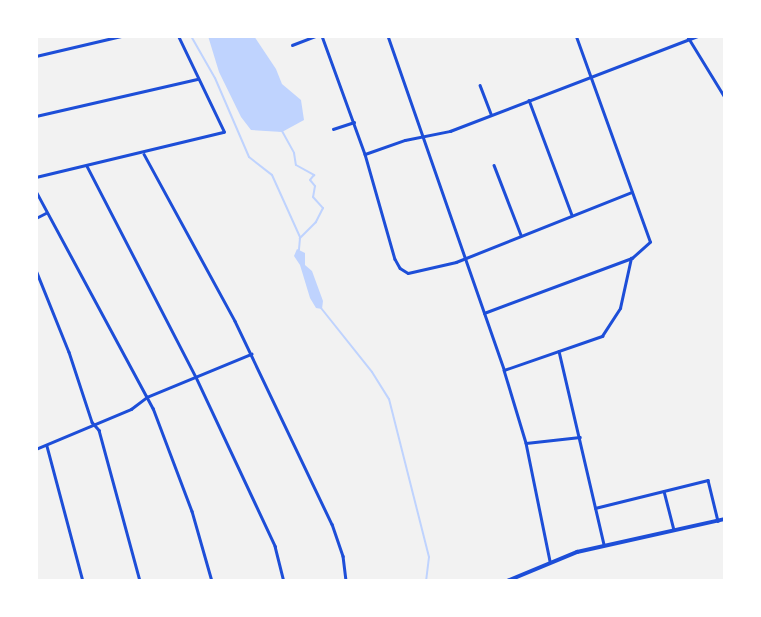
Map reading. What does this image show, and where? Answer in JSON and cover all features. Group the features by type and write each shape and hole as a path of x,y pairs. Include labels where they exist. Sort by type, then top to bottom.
{"main road":[{"path":"507,581 550,562 604,545 725,519"}],"street":[{"path":"36,56 121,36"},
{"path":"36,176 144,154 224,132 178,36"},
{"path":"292,45 315,36"},
{"path":"322,36 365,154 400,268 416,272 463,258 632,192"},
{"path":"388,36 425,137 463,258 504,370 526,443 550,562"},
{"path":"484,313 632,258 650,242 576,36"},
{"path":"365,154 425,137 491,114 688,38 698,36"},
{"path":"688,38 725,98"},
{"path":"36,116 198,79"},
{"path":"480,85 491,114"},
{"path":"529,100 572,215"},
{"path":"333,129 354,122"},
{"path":"144,154 251,354 332,524 343,556 346,581"},
{"path":"494,165 521,235"},
{"path":"87,166 196,377 276,546 284,581"},
{"path":"36,191 46,213 147,397 192,511 212,581"},
{"path":"36,218 46,213"},
{"path":"504,370 602,336 608,330 620,308 632,258"},
{"path":"36,270 95,425 140,581"},
{"path":"559,350 604,545"},
{"path":"36,449 47,446 131,409 147,397 251,354"},
{"path":"526,443 580,437"},
{"path":"47,446 83,581"},
{"path":"595,508 708,480 718,520"},
{"path":"664,491 674,530"}],"water":[{"path":"208,36 254,36 276,69 282,84 301,100 304,120 282,132 251,130 241,117 219,72"},
{"path":"297,249 305,253 305,265 312,271 323,301 322,309 316,308 310,298 300,265 294,256"}],"waterway":[{"path":"191,36 215,78 249,157 272,175 300,237"},
{"path":"282,131 294,153 296,165 314,175 310,180 315,186 313,197 323,208 316,222 300,238 299,250"},
{"path":"321,308 372,372 389,399 429,557 426,581"}]}
